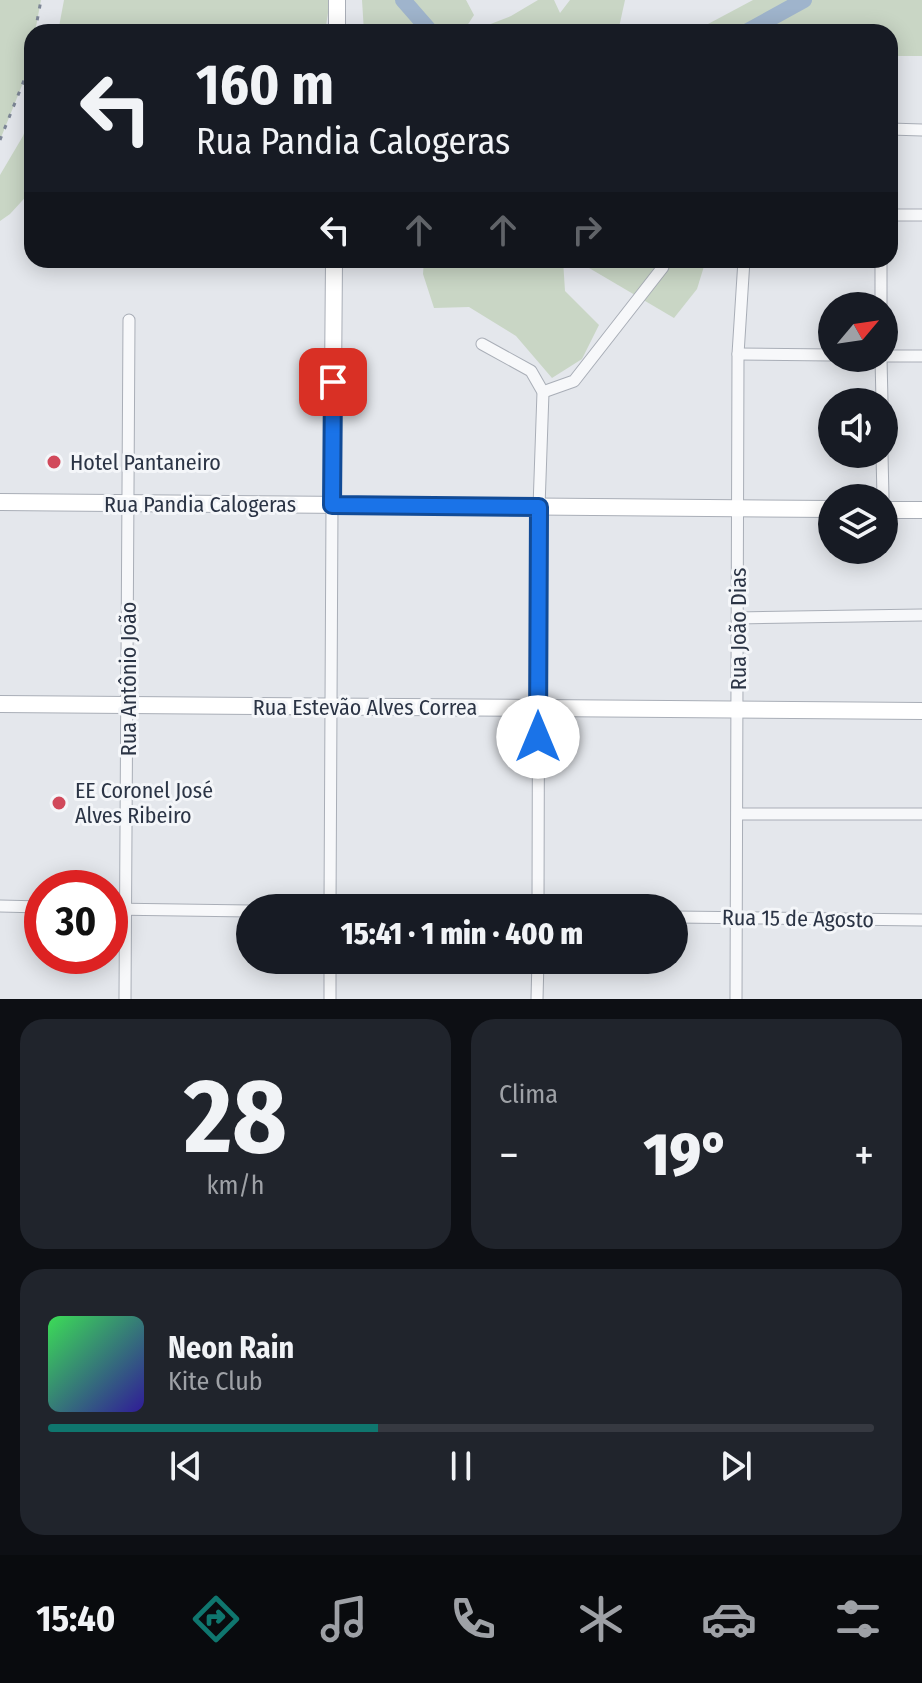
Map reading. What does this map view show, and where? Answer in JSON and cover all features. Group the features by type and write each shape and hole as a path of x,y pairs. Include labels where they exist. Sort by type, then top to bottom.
{"main road":[{"path":"337,0 337,24"},
{"path":"332,505 334,268"},
{"name":"Rua Pandia Calogeras","path":"0,502 818,509"},
{"path":"898,510 922,510"},
{"name":"Rua Estevão Alves Correa","path":"0,704 922,711"}],"street":[{"path":"898,129 922,130"},
{"path":"898,215 922,215"},
{"path":"543,392 574,381 662,268"},
{"name":"Rua João Dias","path":"736,999 738,354 743,268"},
{"path":"881,268 881,292"},
{"name":"Rua Antônio João","path":"126,870 129,320"},
{"path":"482,344 531,371 543,392 539,507 538,894"},
{"path":"738,354 818,355"},
{"path":"898,357 922,356"},
{"path":"330,894 332,505"},
{"path":"738,618 922,615"},
{"path":"738,814 922,814"},
{"path":"0,906 24,907"},
{"path":"128,909 236,911"},
{"name":"Rua 15 de Agosto","path":"688,917 922,920"},
{"name":"Rua Antônio João","path":"125,974 125,999"},
{"path":"330,974 330,999"},
{"path":"537,999 538,974"}],"green space":[{"path":"0,0 41,0 36,24 24,24 24,80 0,140"},
{"path":"64,0 330,0 326,24 60,24"},
{"path":"362,0 466,0 474,15 468,24 364,24"},
{"path":"538,0 554,0 560,13 570,0 625,0 620,24 490,24"},
{"path":"753,0 922,0 922,56 898,56 898,24 708,24"},
{"path":"24,133 24,199 0,221 0,175"},
{"path":"423,268 564,268 565,291 599,325 582,359 552,378 516,336 469,307 434,308"},
{"path":"589,268 703,268 697,289 674,318"}],"waterway":[{"path":"403,0 424,24"},
{"path":"760,24 804,0"}],"railway":[{"path":"36,24 41,0"},
{"path":"0,140 24,80"}],"place":[{"name":"Hotel Pantaneiro","path":"54,462"},
{"name":"EE Coronel José Alves Ribeiro","path":"59,803"}],"route":[{"path":"333,382 332,505 539,507 538,737"}]}
